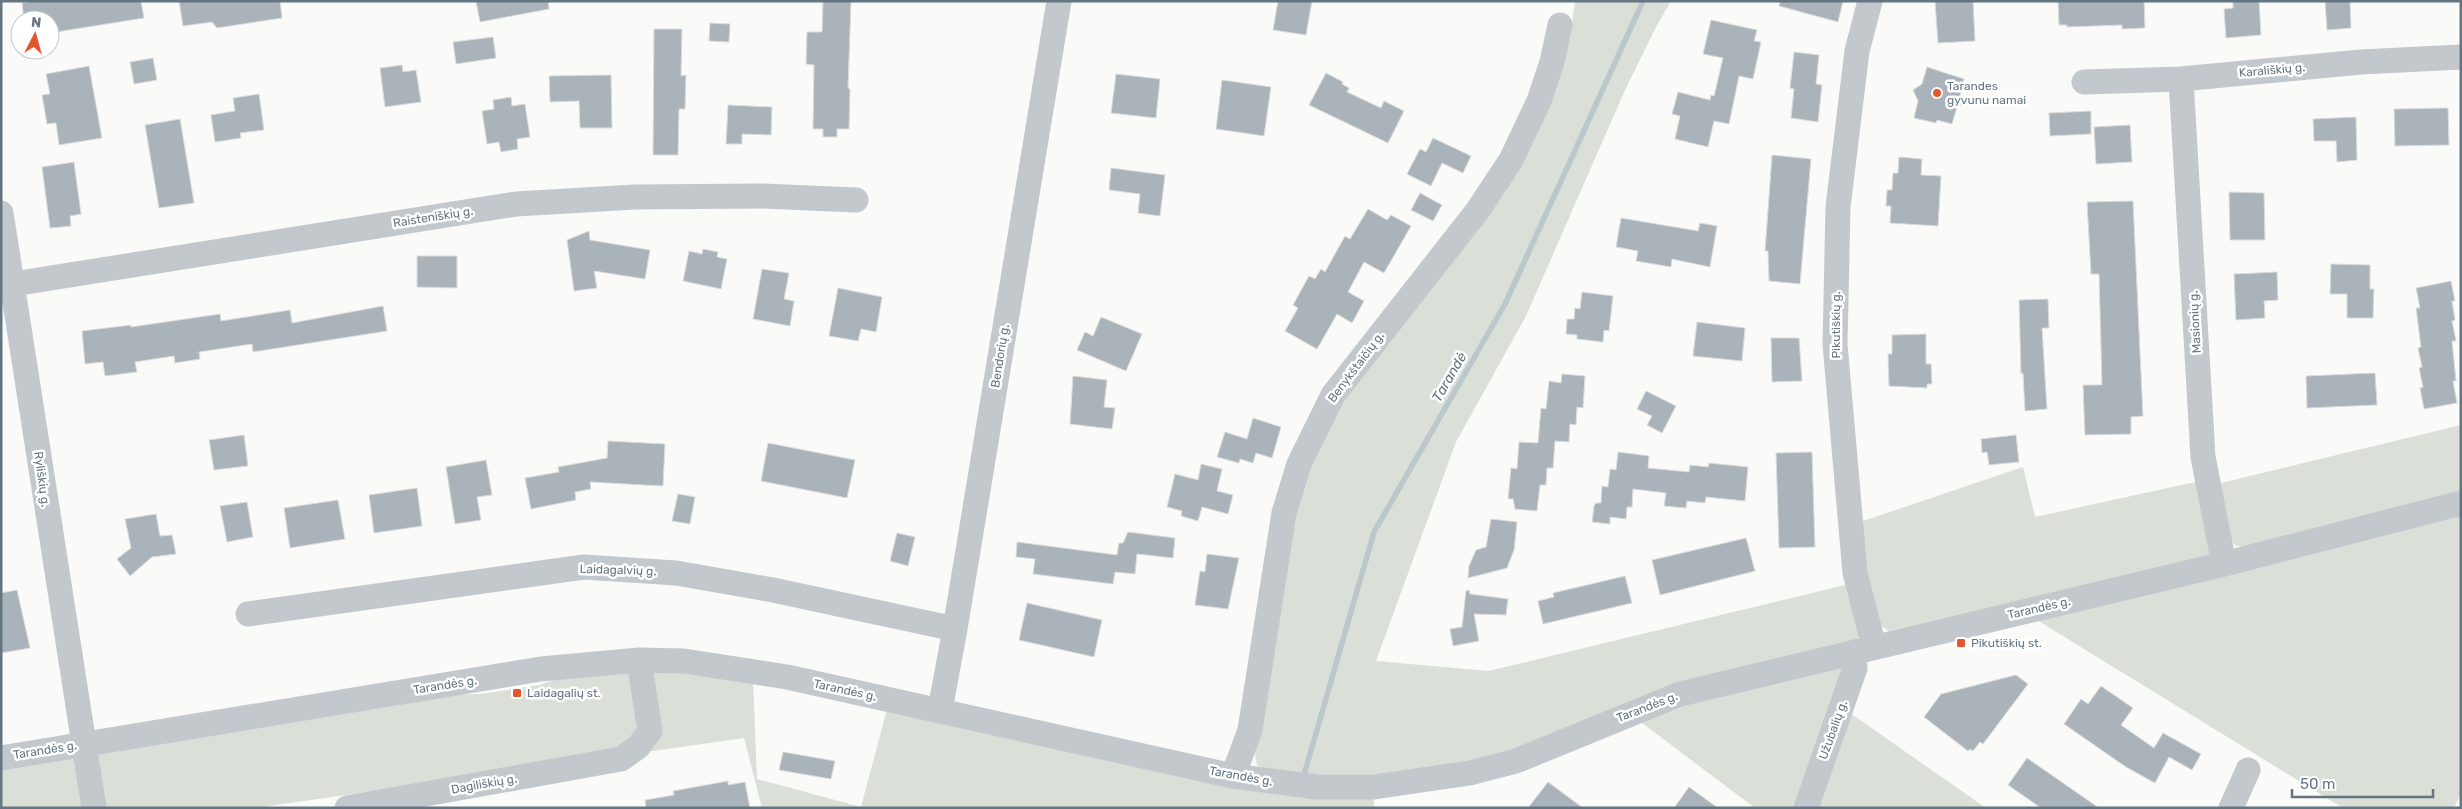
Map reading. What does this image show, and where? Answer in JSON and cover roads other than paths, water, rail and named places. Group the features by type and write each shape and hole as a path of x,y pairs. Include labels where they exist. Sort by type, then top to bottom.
{"street":[{"name":"Bendorių g.","path":"940,710 1059,1"},
{"name":"Pikutiškių g.","path":"1864,650 1855,573 1835,344 1838,207 1857,51 1870,1"},
{"name":"Benykštaičių g.","path":"1233,776 1250,730 1284,512 1299,464 1333,395 1478,210 1511,160 1539,101 1552,62 1560,25"},
{"name":"Karališkių g.","path":"2084,82 2181,78 2361,62 2461,57"},
{"name":"Masionių g.","path":"2181,78 2203,457 2224,564"},
{"name":"Raisteniškių g.","path":"7,286 516,204 635,197 763,196 856,200"},
{"name":"Ryliškių g.","path":"1,213 7,286 85,744"},
{"name":"Tarandės g.","path":"1,758 541,669 639,660 684,661 736,668 940,710 1233,776 1317,787 1374,787 1470,773 1516,761 1621,716 1680,694 2224,564 2461,503"},
{"name":"Laidagalvių g.","path":"248,614 584,567 676,573 773,590 955,629"},
{"name":"Užubalių g.","path":"1806,808 1855,668 1864,650"},
{"name":"Dagiliškių g.","path":"346,808 621,759 638,747 650,731 639,660"},
{"path":"85,744 94,808"},
{"path":"2231,808 2248,770"}],"waterway":[{"name":"Tarandė","path":"1304,775 1374,532 1505,304 1643,1"}],"place":[{"name":"Tarandes gyvunu namai","path":"1937,93"},
{"name":"Pikutiškių st.","path":"1961,643"},
{"name":"Laidagalių st.","path":"517,693"}]}
